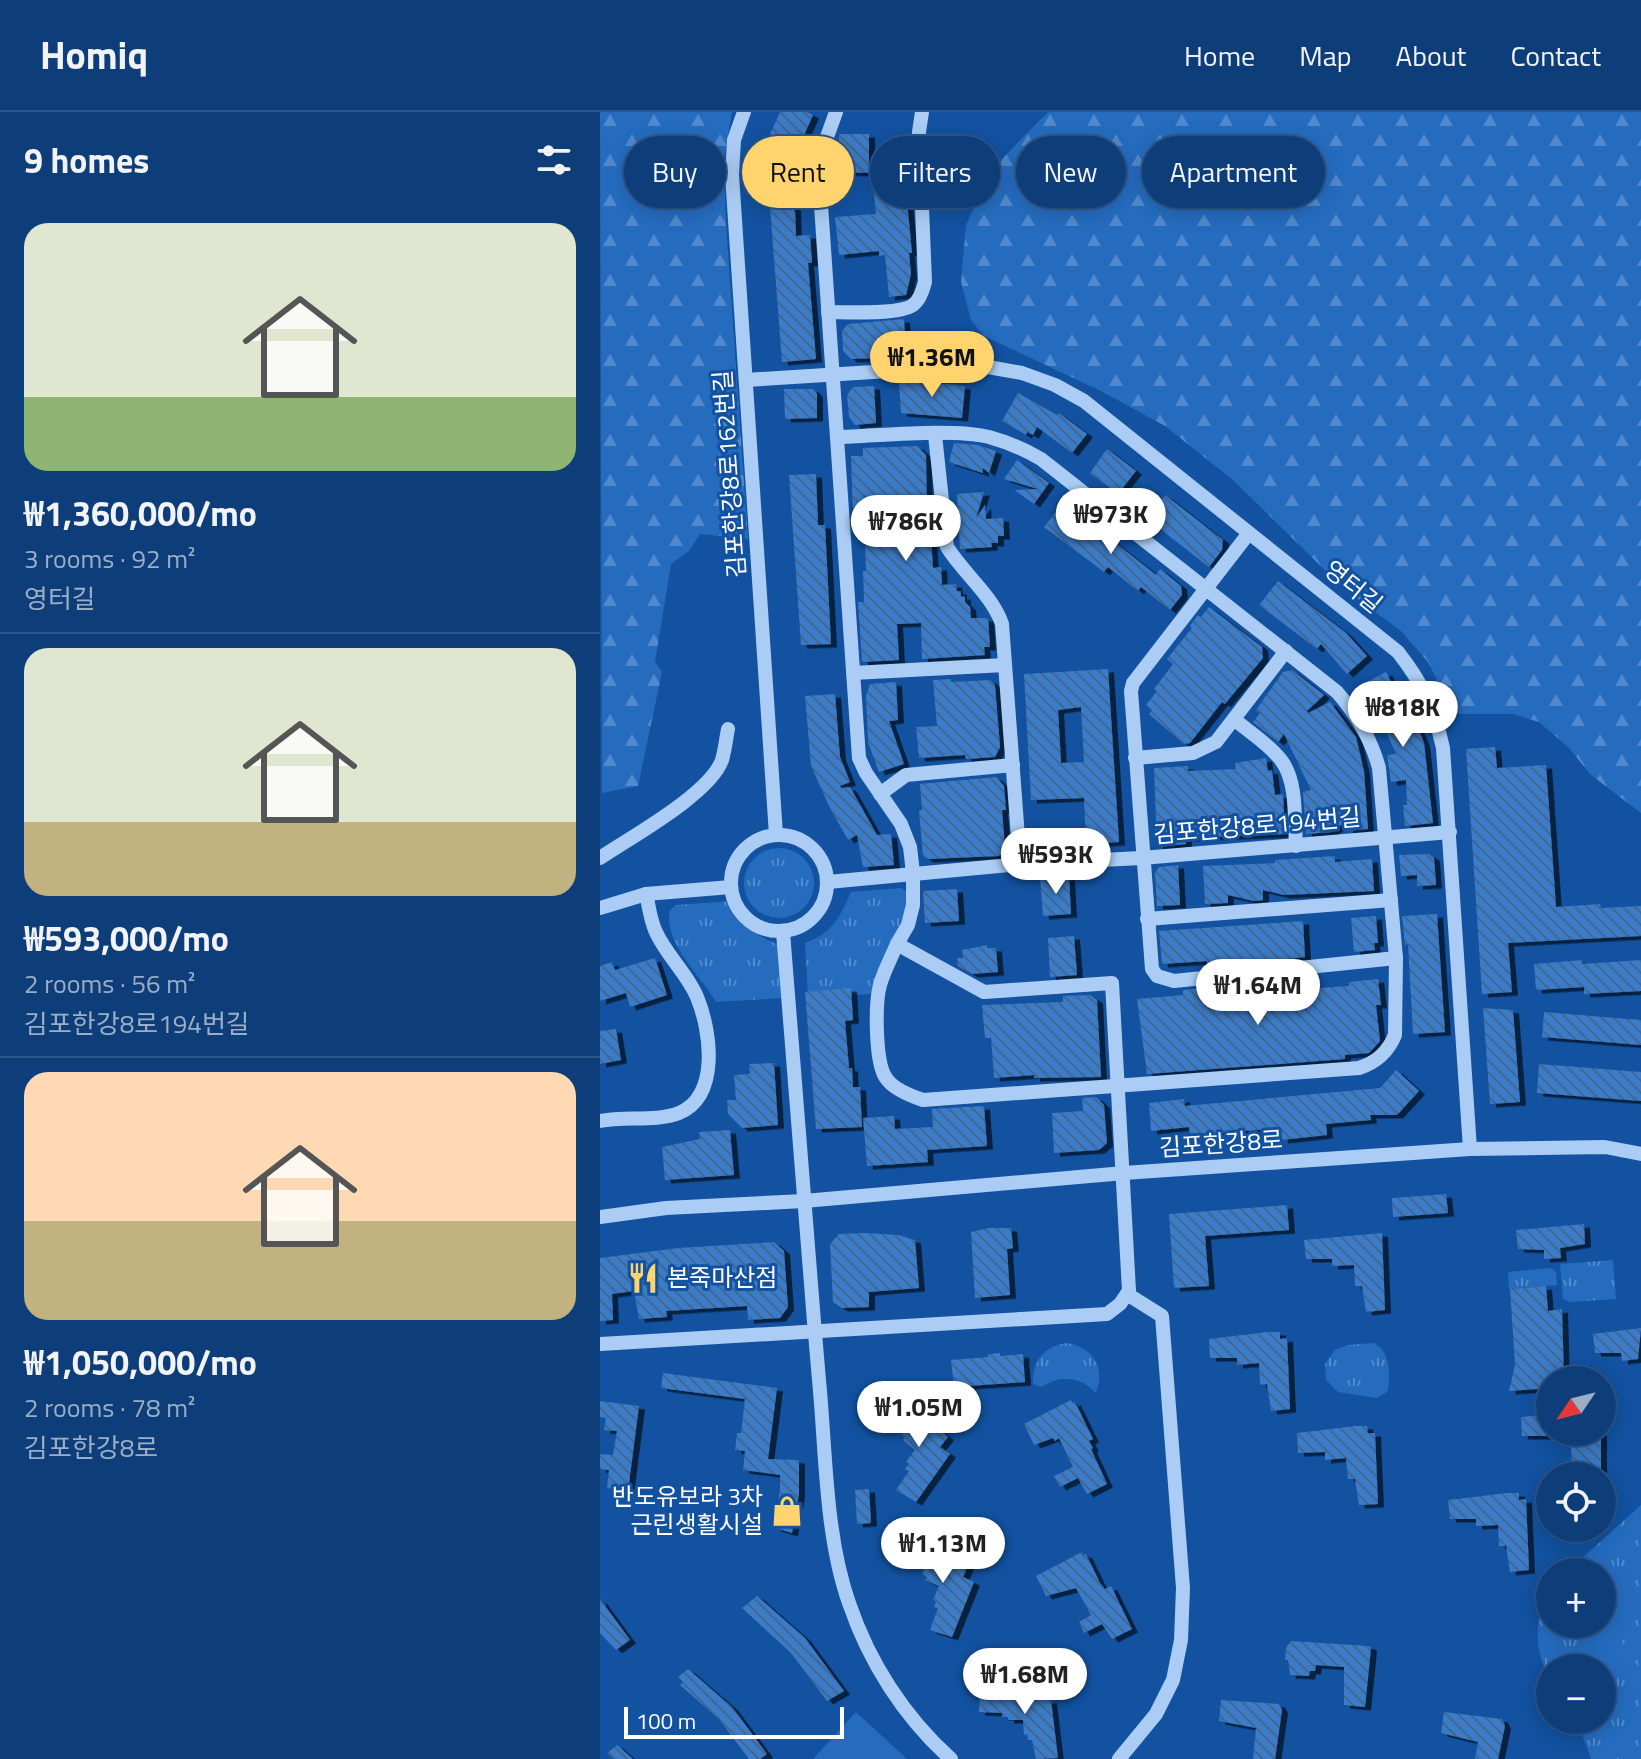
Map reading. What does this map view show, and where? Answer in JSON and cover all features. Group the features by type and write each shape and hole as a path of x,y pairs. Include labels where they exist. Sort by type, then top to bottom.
{"street":[{"name":"김포한강8로162번길","path":"744,112 734,140 732,175 776,835"},
{"path":"836,112 823,148 819,176 859,758 901,824 910,847 913,873 913,905 908,925 879,988 877,1018 881,1068 887,1081 923,1100 1359,1068 1372,1064 1390,1046 1395,1035 1396,958 1386,837 1374,748 1365,729 1337,692 1041,459 1024,449 985,436 837,437"},
{"path":"828,312 898,310 912,306 920,296 925,282 919,132 922,112"},
{"name":"영터길","path":"746,380 988,367 1022,373 1055,385 1084,401 1398,652 1418,678 1430,701 1443,748 1470,1149"},
{"path":"935,435 947,547 956,562 997,609 1002,624 1020,864"},
{"path":"1249,533 1133,683 1131,691 1152,969 1165,980 1396,958"},
{"path":"1135,758 1199,751 1216,742 1286,651"},
{"path":"853,673 1005,665"},
{"path":"1234,719 1273,752 1287,771 1291,781 1296,846"},
{"path":"600,858 699,791 713,777 722,761 728,729"},
{"path":"880,794 906,775 1013,765"},
{"name":"김포한강8로194번길","path":"828,882 1020,864 1142,858 1450,832"},
{"path":"776,835 793,836 808,844 820,856 828,882 823,905 814,918 800,928 783,932 768,931 742,915 734,902 731,887 732,871 738,857 761,838 776,835"},
{"path":"600,908 646,894 731,887"},
{"path":"600,1121 675,1115 690,1108 709,1078 703,1020 697,998 655,929 646,894"},
{"path":"1147,919 1391,900"},
{"path":"783,932 834,1537 848,1602 883,1678 912,1719 951,1759"},
{"path":"600,1344 1107,1314 1120,1304 1129,1291 1112,983 984,992 897,944"},
{"name":"김포한강8로","path":"600,1217 666,1208 804,1201 1124,1173 1470,1149 1605,1147 1641,1154"},
{"path":"1119,1759 1156,1714 1173,1680 1181,1640 1183,1588 1162,1316 1127,1294"}],"green space":[{"path":"600,112 732,112 726,147 726,136 624,136 624,208 726,208 748,539 700,534 689,551 671,564 655,662 662,672 638,786 602,793"},
{"path":"1048,112 1641,112 1641,813 1591,775 1569,748 1539,722 1513,714 1454,714 1428,662 1401,631 1341,586 1233,480 1165,426 1101,391 984,336 971,320 961,282 966,225 974,208 1000,208 1000,161 1016,145 1016,208 1126,208 1126,136 1024,136"},
{"path":"772,848 786,848 808,863 814,883 812,896 804,908 786,918 772,918 750,903 744,890 744,876 759,854"},
{"path":"901,888 912,895 873,994 808,997 805,943 829,930 851,892"},
{"path":"733,901 750,929 780,945 783,998 716,1002 677,946 669,922 670,910 676,905"},
{"path":"1613,1260 1616,1299 1570,1302 1563,1299 1560,1264"},
{"path":"1551,1268 1556,1272 1557,1285 1509,1289 1508,1272"},
{"path":"1067,1343 1084,1349 1095,1360 1099,1375 1096,1393 1084,1383 1070,1379 1057,1380 1042,1387 1033,1384 1035,1368 1041,1356 1052,1347"},
{"path":"1373,1343 1386,1357 1389,1371 1387,1392 1376,1398 1338,1392 1326,1380 1325,1364 1335,1350 1348,1345"},
{"path":"1641,1505 1641,1759 1591,1759 1582,1734 1616,1734 1616,1654 1540,1654 1538,1638 1616,1638 1616,1558 1582,1558 1600,1542 1616,1542 1616,1528"},
{"path":"1641,1587 1641,1600 1616,1614 1616,1600"},
{"path":"1616,1633 1641,1671 1641,1690 1606,1638 1616,1638"},
{"path":"856,1712 907,1759 813,1759"}],"building":[{"path":"780,112 807,112 813,115 804,136 770,134"},
{"path":"869,134 869,173 854,173 854,136 839,136"},
{"path":"770,208 795,208 796,236 810,235 812,263 808,263 816,359 782,362"},
{"path":"875,208 908,208 912,253 909,253 911,274 906,295 889,297 885,255 879,256 879,251 839,255 835,217 876,214"},
{"path":"904,319 906,357 851,359 843,351 842,331 848,324"},
{"path":"899,383 965,386 962,418 901,413"},
{"path":"874,386 876,423 855,425 849,417 847,395 853,387"},
{"path":"784,389 813,389 817,394 817,418 785,419"},
{"path":"1018,393 1057,415 1059,413 1087,434 1072,453 1037,427 1033,435 1027,432 1026,435 1002,421"},
{"path":"954,443 978,445 996,451 989,473 983,468 983,473 949,462"},
{"path":"917,446 926,455 927,519 933,568 941,567 942,585 956,584 957,591 961,591 961,597 965,596 965,602 970,607 971,618 988,618 990,647 984,647 985,655 922,659 921,623 897,624 899,660 862,662 858,602 864,602 864,514 853,514 851,456 863,456 863,448"},
{"path":"1107,449 1136,471 1118,494 1090,473"},
{"path":"1017,460 1049,483 1034,504 1014,490 1038,489 1004,479"},
{"path":"816,474 818,525 825,525 831,644 801,645 789,475"},
{"path":"984,492 976,518 985,505 986,519 1003,518 1004,536 998,536 998,543 991,543 992,547 960,549 957,494"},
{"path":"1165,495 1223,540 1222,550 1209,567 1151,522 1154,519 1150,516"},
{"path":"1064,502 1156,575 1160,569 1181,586 1182,595 1170,610 1141,587 1138,591 1108,567 1104,572 1044,527"},
{"path":"1278,581 1346,633 1367,656 1347,674 1321,644 1317,649 1259,605"},
{"path":"1209,607 1262,647 1263,658 1225,704 1222,702 1190,743 1184,744 1149,714 1152,710 1146,705 1173,664 1167,659 1192,628 1190,626 1198,615 1201,617"},
{"path":"1108,669 1119,842 1086,844 1084,798 1031,800 1024,674","holes":["1081,707 1084,762 1061,763 1058,710"]},
{"path":"1292,670 1324,695 1308,713 1330,702 1356,737 1364,771 1368,829 1347,831 1347,821 1331,832 1306,834 1303,792 1311,790 1284,734 1278,742 1253,722 1260,713 1256,710 1283,672"},
{"path":"1386,672 1406,711 1410,709 1424,743 1433,823 1405,826 1403,805 1407,805 1406,780 1391,782 1387,755 1396,754 1379,715 1361,685"},
{"path":"951,679 951,682 990,680 995,685 1000,747 995,757 919,758 916,727 937,726 933,680"},
{"path":"896,682 898,720 889,721 904,764 879,772 868,742 866,696 870,684"},
{"path":"835,694 840,757 850,782 840,786 850,787 877,835 891,834 894,865 863,867 857,835 848,840 811,766 805,696"},
{"path":"1495,747 1497,768 1546,765 1556,907 1600,904 1601,908 1641,906 1641,936 1508,943 1512,992 1482,994 1466,749"},
{"path":"1266,758 1268,771 1272,770 1275,795 1283,794 1285,834 1186,838 1186,844 1157,847 1154,768 1188,766 1188,771 1236,769 1235,763"},
{"path":"996,777 1004,786 1006,810 1002,810 1005,848 999,856 928,859 923,856 920,784"},
{"path":"1429,854 1434,858 1436,885 1417,886 1417,875 1401,876 1399,855"},
{"path":"1335,856 1335,862 1372,859 1374,891 1284,895 1263,890 1263,900 1228,895 1228,903 1205,904 1203,866 1275,863 1275,860"},
{"path":"1178,865 1180,905 1157,906 1155,873 1159,867"},
{"path":"1069,877 1071,914 1043,916 1040,878"},
{"path":"957,889 959,921 925,923 923,891"},
{"path":"1437,914 1445,1032 1413,1034 1408,944 1405,945 1402,916"},
{"path":"1376,916 1378,943 1374,943 1375,950 1354,952 1351,918"},
{"path":"1303,921 1305,957 1207,968 1207,961 1162,964 1159,931"},
{"path":"1074,936 1077,975 1050,977 1048,938"},
{"path":"987,945 987,948 996,948 998,972 972,974 958,966 957,958 963,958 962,950"},
{"path":"655,958 667,995 630,1007 626,993 600,1001 600,966 612,962 615,970"},
{"path":"1582,960 1582,964 1641,960 1641,991 1584,994 1584,987 1536,990 1534,964"},
{"path":"1378,979 1381,1005 1376,1005 1380,1041 1369,1053 1345,1055 1345,1059 1147,1074 1137,999 1183,995 1183,990 1205,988 1206,996 1349,986 1349,982"},
{"path":"851,988 853,1020 845,1021 853,1087 860,1087 862,1127 816,1129 805,992"},
{"path":"1090,995 1097,1000 1101,1077 1034,1078 1034,1075 994,1078 991,1038 985,1038 982,1005 1063,1002 1063,996"},
{"path":"1483,1008 1513,1010 1520,1102 1490,1104"},
{"path":"1544,1012 1641,1020 1641,1045 1542,1037"},
{"path":"616,1029 621,1060 600,1064 600,1031"},
{"path":"774,1063 778,1125 742,1128 728,1114 727,1100 736,1100 734,1075 750,1074 749,1064"},
{"path":"1539,1064 1641,1072 1641,1101 1537,1093"},
{"path":"1396,1070 1419,1091 1397,1115 1370,1115 1371,1120 1326,1124 1327,1135 1282,1140 1281,1128 1190,1136 1189,1127 1151,1131 1149,1103 1184,1099 1185,1106 1380,1088"},
{"path":"1096,1097 1104,1105 1107,1143 1099,1150 1054,1153 1052,1113 1083,1111 1082,1098"},
{"path":"984,1106 987,1146 927,1150 928,1162 867,1166 863,1118 894,1116 895,1129 933,1127 932,1109"},
{"path":"730,1130 734,1175 665,1180 662,1147 700,1139 699,1132"},
{"path":"1446,1194 1448,1213 1393,1217 1392,1198"},
{"path":"1287,1205 1289,1230 1205,1236 1209,1286 1174,1288 1169,1214"},
{"path":"1584,1224 1585,1244 1560,1248 1561,1258 1544,1259 1544,1250 1518,1249 1516,1230"},
{"path":"1011,1228 1013,1248 1007,1249 1010,1295 975,1298 971,1232"},
{"path":"1382,1233 1385,1310 1366,1312 1362,1286 1355,1286 1354,1265 1332,1266 1332,1259 1306,1259 1304,1240"},
{"path":"839,1234 898,1235 915,1240 919,1288 869,1292 869,1307 842,1308 833,1302 830,1244"},
{"path":"774,1242 784,1251 788,1307 780,1318 748,1320 747,1306 666,1311 667,1317 639,1319 634,1291 612,1294 613,1320 600,1321 600,1258 678,1248"},
{"path":"1546,1286 1548,1311 1562,1309 1564,1366 1536,1366 1536,1389 1509,1391 1515,1365 1510,1289"},
{"path":"1641,1328 1638,1359 1622,1361 1621,1353 1595,1353 1593,1334"},
{"path":"1280,1332 1280,1339 1287,1338 1290,1409 1271,1411 1267,1384 1260,1385 1259,1363 1237,1365 1237,1358 1210,1358 1209,1339"},
{"path":"1000,1353 1000,1356 1023,1354 1025,1382 954,1387 951,1360"},
{"path":"663,1373 777,1388 768,1459 799,1460 799,1494 792,1533 775,1528 780,1475 743,1470 745,1451 735,1450 737,1433 741,1433 745,1399 661,1388"},
{"path":"903,1399 948,1437 940,1447 950,1454 916,1502 896,1490 909,1471 905,1469 909,1464 906,1462 915,1450 903,1440 905,1438 901,1434 904,1431 887,1415"},
{"path":"1071,1400 1075,1402 1093,1439 1089,1441 1091,1449 1107,1484 1087,1494 1078,1478 1060,1487 1054,1476 1073,1467 1059,1438 1034,1445 1024,1424"},
{"path":"600,1401 639,1406 628,1491 607,1488 609,1470 600,1469 600,1454 613,1455 617,1431 604,1430 606,1418 600,1417"},
{"path":"1536,1415 1536,1436 1522,1436 1521,1417"},
{"path":"1367,1426 1368,1433 1375,1433 1378,1504 1359,1505 1355,1479 1348,1479 1346,1458 1325,1460 1325,1452 1298,1453 1297,1433"},
{"path":"1571,1446 1601,1446 1601,1462 1572,1462"},
{"path":"869,1489 871,1523 857,1524 855,1490"},
{"path":"1519,1493 1519,1500 1526,1499 1529,1570 1510,1572 1506,1546 1499,1546 1498,1525 1476,1526 1476,1519 1450,1519 1448,1500"},
{"path":"915,1540 968,1566 963,1577 974,1582 952,1637 930,1630 938,1608 934,1607 936,1601 933,1600 939,1586 925,1580 924,1570 904,1559"},
{"path":"1082,1552 1105,1589 1111,1586 1132,1629 1112,1639 1102,1624 1084,1633 1079,1622 1091,1615 1076,1588 1046,1596 1036,1576"},
{"path":"757,1596 805,1638 844,1691 827,1701 791,1653 742,1608"},
{"path":"600,1599 630,1640 616,1650 600,1633"},
{"path":"1291,1641 1369,1646 1365,1707 1344,1705 1344,1667 1316,1665 1309,1676 1290,1675 1288,1660 1285,1660 1286,1648"},
{"path":"688,1669 732,1707 767,1754 760,1759 749,1759 719,1719 680,1685 683,1682 678,1677"},
{"path":"1039,1688 1039,1700 1051,1700 1058,1758 1036,1759 1032,1740 1028,1740 1027,1734 1024,1735 1023,1720 1008,1720 1008,1717 1002,1717 1002,1713 979,1712 980,1690"},
{"path":"1221,1700 1279,1704 1282,1710 1275,1759 1253,1759 1256,1728 1219,1721"},
{"path":"1444,1712 1502,1719 1505,1726 1498,1759 1475,1759 1478,1742 1441,1733"},
{"path":"617,1745 633,1759 614,1759 607,1753"}],"place":[{"name":"본죽마산점","path":"643,1278"},
{"name":"반도유보라 3차 근린생활시설","path":"787,1511"}]}
